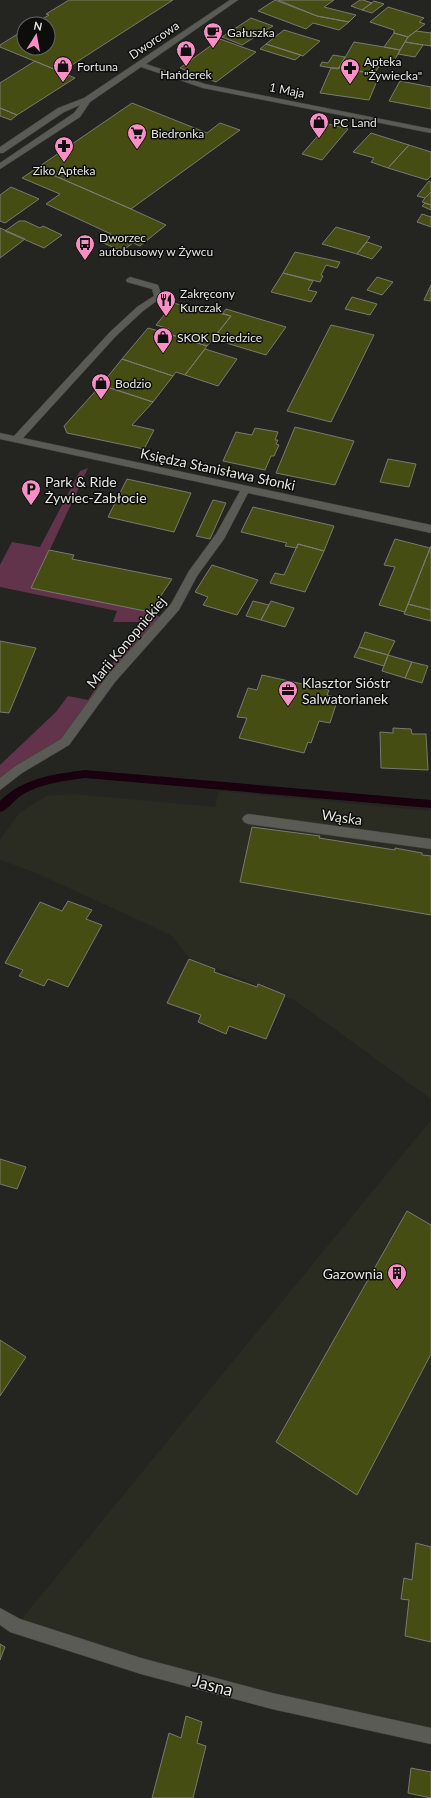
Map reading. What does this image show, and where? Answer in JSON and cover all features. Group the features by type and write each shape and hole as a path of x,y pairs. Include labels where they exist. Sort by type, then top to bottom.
{"street":[{"name":"Dworcowa","path":"0,151 61,110 87,100 235,0"},
{"name":"1 Maja","path":"140,64 203,86 431,131"},
{"name":"Dworcowa","path":"0,166 77,115 87,100"},
{"path":"17,439 113,334 140,309 158,297 157,289 130,280"},
{"name":"Księdza Stanisława Słonki","path":"0,436 431,529"},
{"name":"Marii Konopnickiej","path":"0,785 18,770 65,742 111,679 175,607 193,574 220,536 245,490"},
{"name":"Wąska","path":"248,819 431,844"},
{"name":"Jasna","path":"0,1616 16,1626 141,1666 272,1701 431,1736"}],"shaded area":[{"path":"88,468 32,588 150,612 164,619 60,745 0,785 0,765 56,712 68,696 88,700 140,622 113,622 117,611 0,587 0,565 12,542 40,547 80,471"},
{"path":"219,791 431,811 431,1099 296,1001 188,957 171,935 34,872 0,860 0,840 19,813 46,796 72,794 215,807"},
{"path":"431,1120 431,1736 16,1626"}],"building":[{"path":"69,0 173,0 61,72 22,56 56,56 56,16 47,16 49,15 46,14"},
{"path":"275,0 317,16 349,22 339,30 313,23 306,29 258,11"},
{"path":"278,0 334,0 324,7 356,15 349,22 317,16"},
{"path":"360,0 372,3 362,10 351,6"},
{"path":"374,1 384,4 372,13 362,10"},
{"path":"388,7 424,18 419,22 425,24 408,37 394,33 394,30 370,22"},
{"path":"251,18 273,26 242,45 222,37"},
{"path":"284,30 320,41 303,56 266,44"},
{"path":"416,31 431,33 431,46 405,42 408,37"},
{"path":"394,33 408,37 400,50 384,47"},
{"path":"16,35 16,54 0,47 0,45"},
{"path":"220,39 256,52 216,82 180,68"},
{"path":"354,42 400,50 391,67 380,65 374,74 339,68"},
{"path":"405,42 423,45 415,57 398,54"},
{"path":"266,44 301,55 295,60 260,49"},
{"path":"333,55 345,57 338,69 320,66 322,62 328,63"},
{"path":"35,61 75,78 17,115 0,108 0,83"},
{"name":"Apteka \"Żywiecka\"","path":"331,68 380,74 369,100 320,93"},
{"path":"400,81 431,87 431,109 389,101"},
{"name":"Biedronka","path":"132,103 207,133 220,123 240,130 131,209 37,168"},
{"path":"0,108 17,115 11,120 0,116"},
{"path":"328,124 348,129 322,160 302,154"},
{"path":"371,133 409,145 388,168 371,162 374,158 353,152"},
{"path":"409,145 431,152 431,176 427,180 388,168"},
{"path":"37,168 166,225 140,246 133,243 122,251 101,242 111,234 46,204 60,194 22,178"},
{"path":"429,181 431,182 431,192 425,198 417,196"},
{"path":"11,187 39,199 5,223 0,221 0,195"},
{"path":"431,192 431,205 422,202 425,198"},
{"path":"425,203 431,205 431,210 422,206"},
{"path":"422,214 431,217 431,227 417,222"},
{"path":"19,221 25,221 40,228 43,226 62,235 44,248 5,231"},
{"path":"336,227 370,237 357,254 322,244"},
{"path":"0,228 25,239 0,258"},
{"path":"367,242 382,247 372,259 357,254"},
{"path":"295,252 340,262 337,268 326,265 321,275 323,276 320,282 283,273"},
{"path":"283,273 313,281 308,290 317,292 311,302 271,292"},
{"path":"377,277 393,282 382,295 367,290"},
{"path":"431,285 431,301 424,300"},
{"path":"352,297 377,304 370,315 345,309"},
{"path":"174,303 193,309 195,305 231,316 207,346 166,333 169,329 156,325"},
{"path":"226,309 286,327 266,355 213,339 231,316 222,314"},
{"path":"331,325 374,335 331,422 287,411"},
{"name":"SKOK Dziedzice","path":"148,328 207,346 185,375 176,372 173,376 122,359"},
{"path":"205,349 237,359 218,386 185,375"},
{"path":"122,359 173,376 153,402 101,385"},
{"path":"101,385 153,402 132,425 154,430 144,449 67,433 64,426"},
{"path":"295,427 354,441 335,485 276,473"},
{"path":"255,428 278,432 275,440 278,440 276,444 279,445 274,456 271,456 265,470 223,461 236,432 252,435"},
{"path":"388,459 416,464 409,487 380,482"},
{"path":"127,479 191,493 174,532 108,517"},
{"path":"213,500 226,503 210,539 196,536"},
{"path":"253,507 334,526 324,551 298,544 297,548 285,546 287,543 241,532"},
{"path":"395,539 430,548 405,612 379,605 395,567 384,565"},
{"path":"298,544 324,551 305,592 270,583 275,573 284,575"},
{"path":"431,546 431,610 408,604"},
{"path":"49,550 74,555 72,559 172,579 150,612 31,588"},
{"path":"212,565 258,580 237,615 203,605 208,597 195,592"},
{"path":"253,601 269,605 261,620 246,616"},
{"path":"271,601 294,608 285,627 261,620"},
{"path":"408,604 431,610 431,621 404,614"},
{"path":"365,632 395,641 388,655 359,647"},
{"path":"0,641 36,648 9,713 0,712"},
{"path":"359,647 388,655 384,666 354,657"},
{"path":"388,655 412,662 405,678 382,671"},
{"path":"412,662 428,666 422,683 405,678"},
{"name":"Klasztor Sióstr Salwatorianek","path":"262,675 329,690 327,695 338,698 330,723 319,721 311,743 308,742 304,753 239,738 247,718 237,717 248,688 257,690"},
{"path":"393,728 411,729 412,734 426,734 428,770 381,768 380,732 393,733"},
{"path":"252,827 320,836 319,838 395,850 395,848 431,856 431,915 240,882"},
{"path":"68,901 92,910 86,919 102,925 68,987 48,979 44,986 19,976 23,970 5,963 40,902 62,911"},
{"path":"189,959 215,969 214,972 257,987 258,984 285,995 266,1039 229,1026 226,1034 198,1022 201,1015 167,1003"},
{"path":"0,1159 26,1167 17,1189 0,1184"},
{"name":"Gazownia","path":"407,1211 431,1225 431,1354 357,1495 276,1442"},
{"path":"0,1340 26,1357 0,1396"},
{"path":"416,1543 431,1547 431,1642 405,1636 409,1600 401,1599 404,1578 412,1580"},
{"path":"0,1644 5,1647 0,1660"},
{"path":"186,1716 202,1722 197,1743 206,1746 193,1798 152,1798 169,1733 181,1738"},
{"path":"411,1768 431,1772 431,1798 408,1793"}],"waterway":[{"path":"0,808 18,792 28,787 50,780 85,774 431,804"}],"place":[{"name":"Gałuszka","path":"213,49"},
{"name":"Hańderek","path":"186,67"},
{"name":"Fortuna","path":"63,83"},
{"name":"Apteka \"Żywiecka\"","path":"350,85"},
{"name":"PC Land","path":"319,139"},
{"name":"Biedronka","path":"137,150"},
{"name":"Ziko Apteka","path":"64,163"},
{"name":"Dworzec autobusowy w Żywcu","path":"85,261"},
{"name":"Zakręcony Kurczak","path":"166,317"},
{"name":"SKOK Dziedzice","path":"163,354"},
{"name":"Bodzio","path":"101,400"},
{"name":"Park & Ride Żywiec-Zabłocie","path":"31,506"},
{"name":"Klasztor Sióstr Salwatorianek","path":"288,707"},
{"name":"Gazownia","path":"397,1290"}]}
